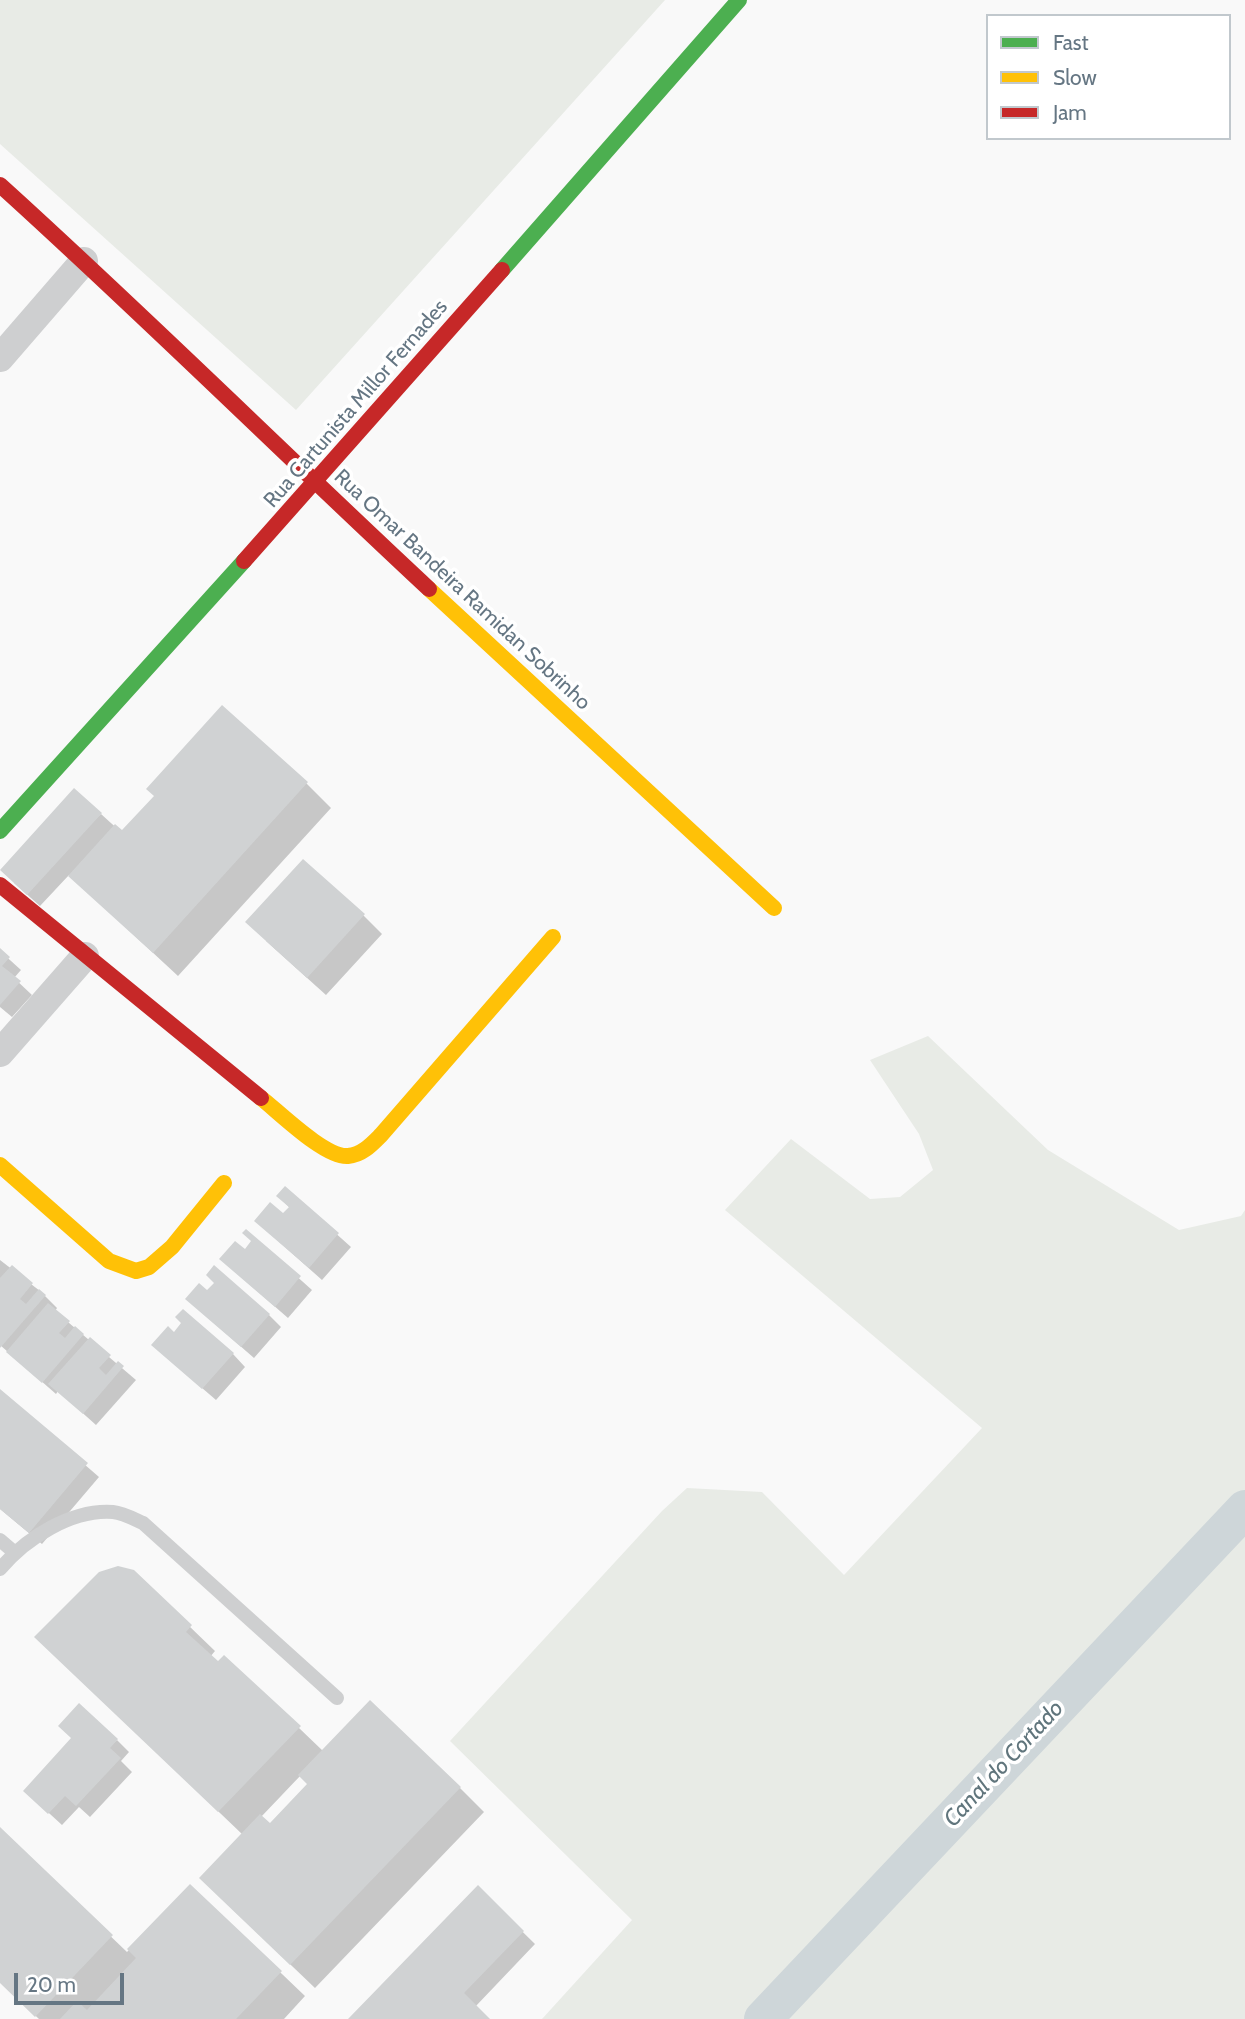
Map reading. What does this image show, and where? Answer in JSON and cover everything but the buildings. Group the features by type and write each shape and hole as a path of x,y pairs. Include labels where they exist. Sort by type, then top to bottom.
{"street":[{"name":"Rua Cartunista Millor Fernades","path":"0,831 315,483 740,0"},
{"name":"Rua Omar Bandeira Ramidan Sobrinho","path":"0,185 84,261 315,483 775,908"},
{"path":"0,358 84,261"},
{"path":"0,885 331,1154 348,1157 363,1152 382,1135 553,937"},
{"path":"0,1053 85,956"},
{"path":"0,1165 109,1261 125,1270 142,1271 158,1262 225,1183"}],"lane":[{"path":"0,1569 14,1552 59,1524 93,1511 117,1512 143,1523 337,1698"},
{"path":"0,1539 14,1552"}],"shaded area":[{"path":"0,0 665,0 296,410 0,144"},
{"path":"928,1036 1048,1150 1179,1230 1241,1216 1245,1210 1245,2019 542,2019 632,1920 450,1741 662,1511 687,1488 762,1492 844,1575 982,1428 725,1210 791,1139 870,1199 900,1197 933,1170 919,1134 870,1060"}],"waterway":[{"name":"Canal do Cortado","path":"763,2019 1245,1509"}],"traffic: fast":[{"path":"502,270 739,0"},
{"path":"0,831 244,561"}],"traffic: slow":[{"path":"429,589 774,908"},
{"path":"261,1098 327,1150 348,1156 362,1151 381,1135 553,937"},
{"path":"0,1165 109,1261 136,1271 149,1267 172,1247 224,1183"}],"traffic: jam":[{"path":"0,185 429,589"},
{"path":"244,561 502,270"},
{"path":"0,885 261,1098"}]}
